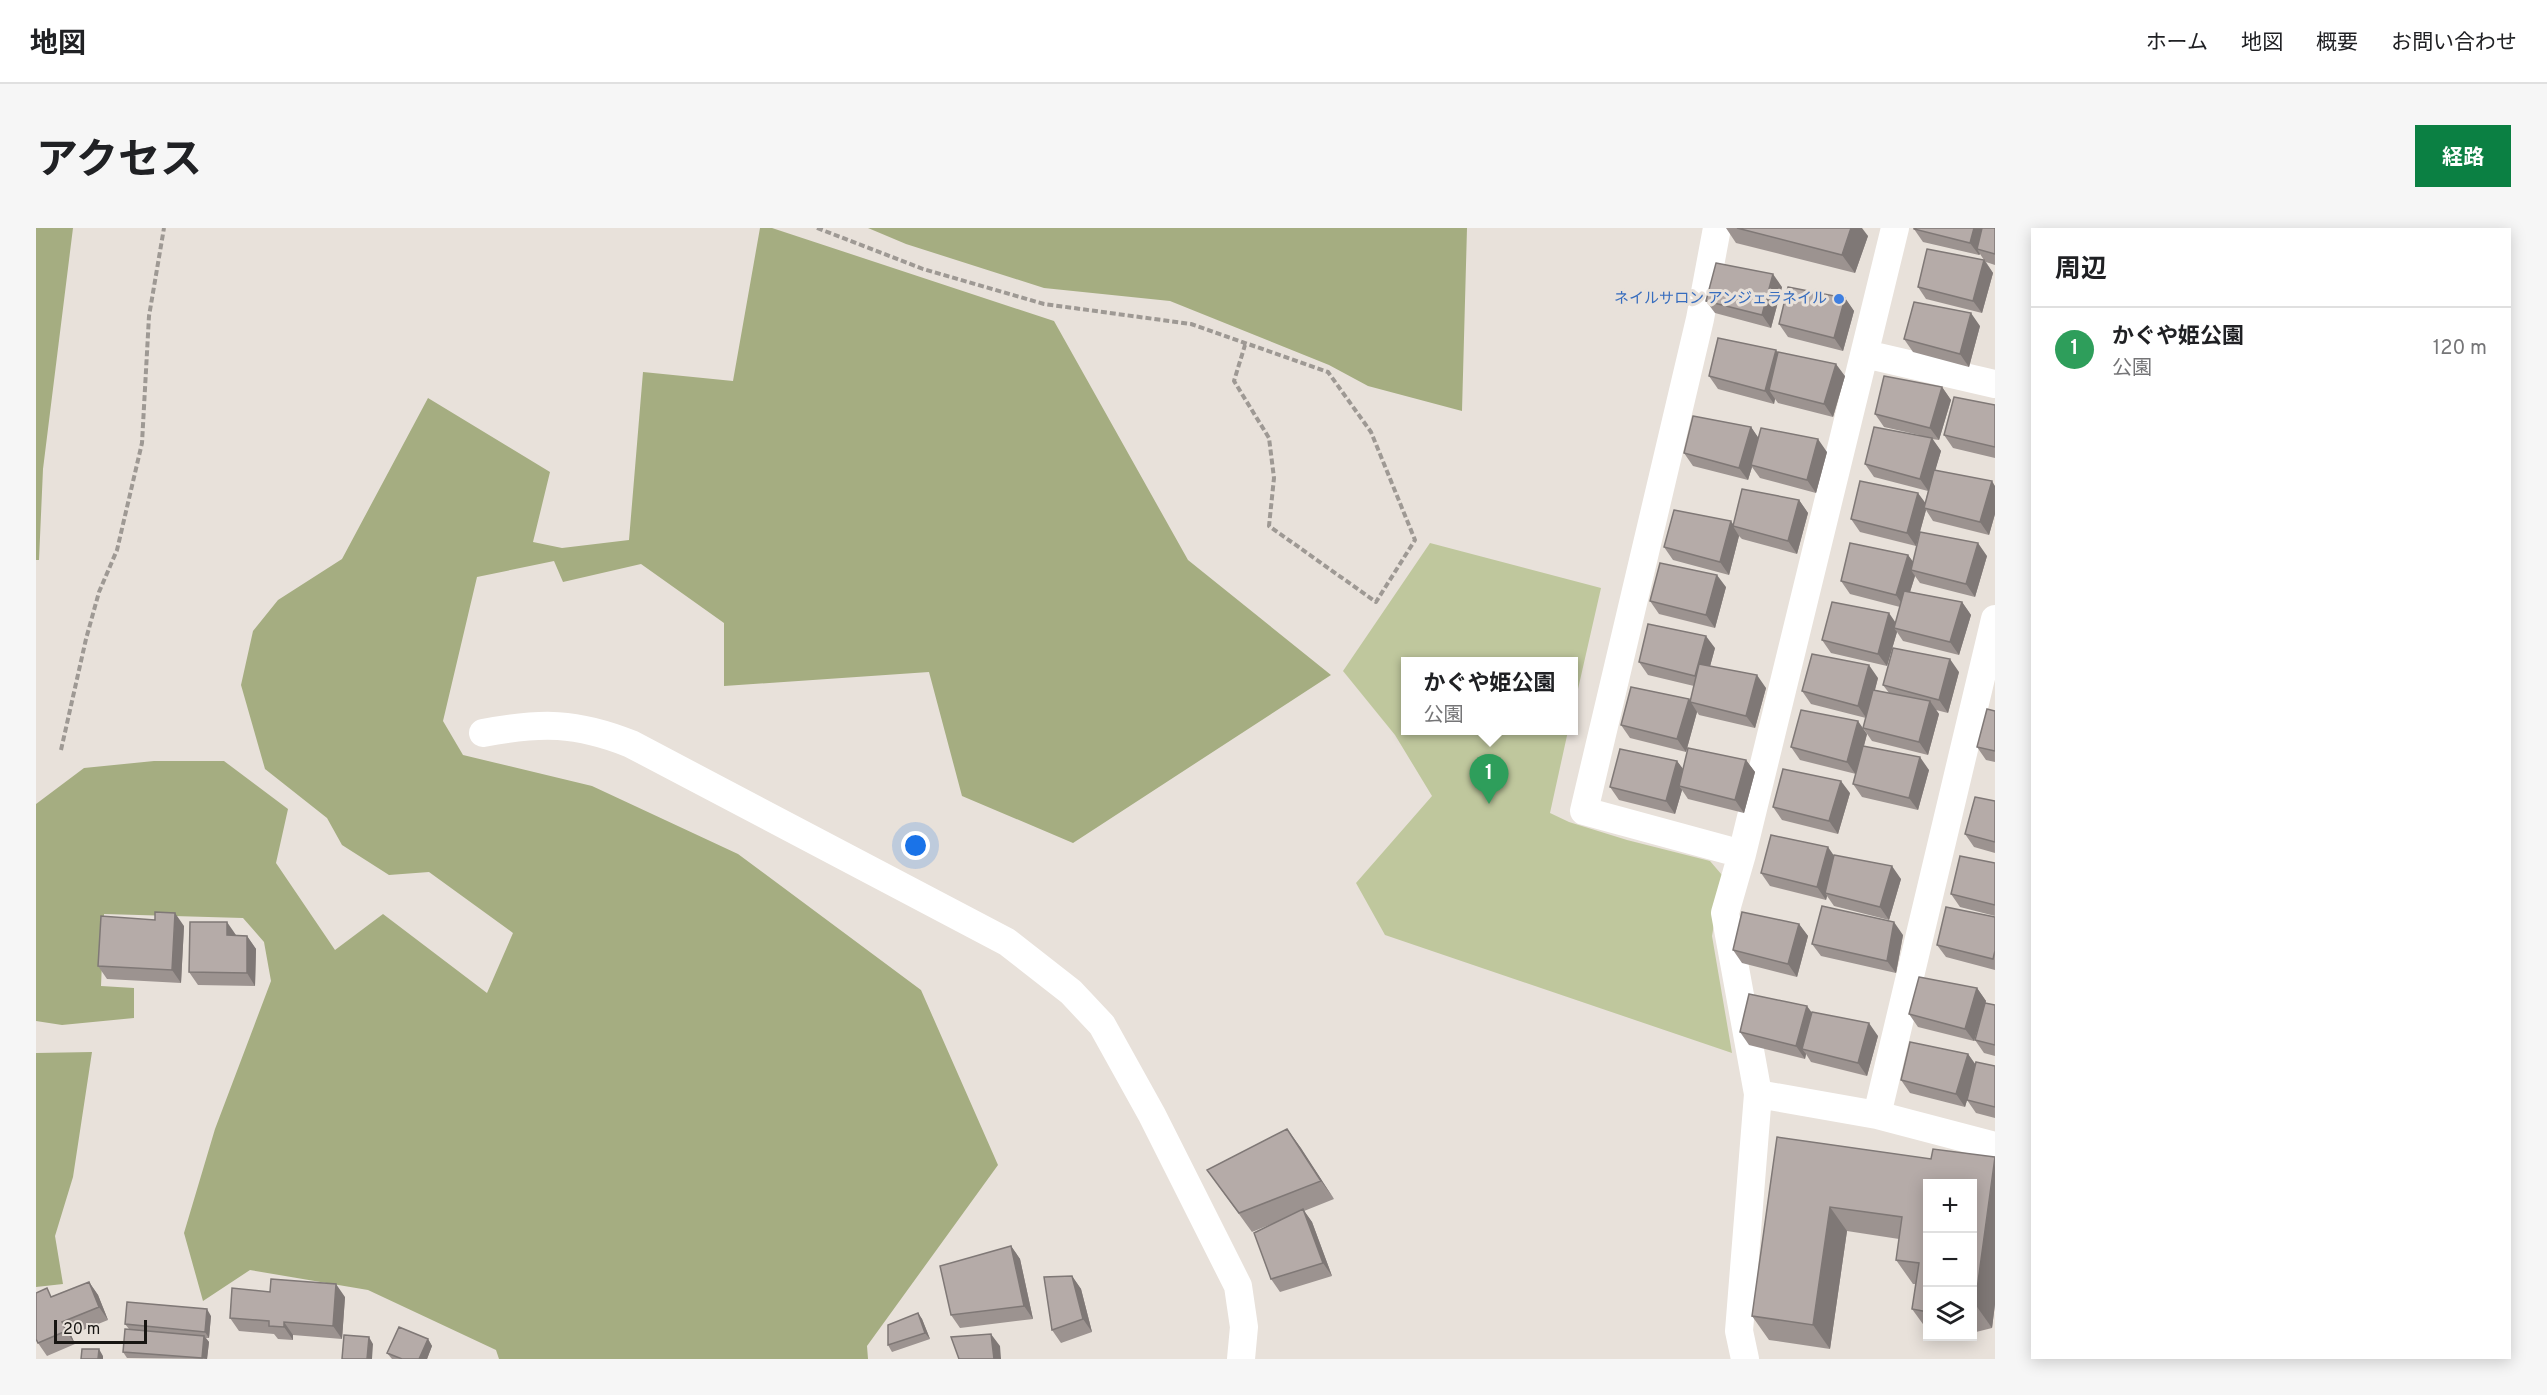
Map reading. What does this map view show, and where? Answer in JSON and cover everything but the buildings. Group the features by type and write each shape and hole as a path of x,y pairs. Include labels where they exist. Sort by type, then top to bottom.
{"street":[{"path":"1717,228 1700,319 1584,811 1742,854"},
{"path":"1745,1359 1739,1331 1758,1094 1725,913 1742,854 1895,228"},
{"path":"1865,354 1995,384"},
{"path":"1877,1115 1995,619"},
{"path":"483,733 527,724 600,731 631,744 1007,942 1039,965 1071,992 1102,1024 1219,1243 1238,1286 1244,1327 1241,1359"},
{"path":"1758,1094 1877,1115 1995,1146"}],"path":[{"path":"61,750 93,610 117,550 140,453 146,412 150,307 164,228"},
{"path":"817,228 924,269 1044,304 1191,324 1245,345 1328,372 1371,432 1415,540 1376,602 1269,526 1274,478 1269,438 1234,381 1245,345"}],"green space":[{"path":"36,228 73,228 43,469 39,560 36,560"},
{"path":"760,228 772,228 1054,321 1188,560 1331,675 1073,843 962,796 929,672 724,686 724,623 641,564 563,582 554,561 477,577 443,721 463,755 592,786 738,854 921,990 998,1165 867,1346 868,1359 499,1359 496,1350 368,1290 250,1270 203,1301 184,1233 215,1129 271,981 264,942 243,918 104,914 101,986 134,988 134,1018 62,1025 36,1021 36,804 84,768 154,761 224,761 288,809 276,863 335,950 383,914 487,993 513,933 429,872 389,875 342,845 327,818 265,769 241,685 253,631 278,600 342,559 428,398 550,472 533,542 562,548 629,540 643,372 733,381"},
{"path":"868,228 1467,228 1462,411 1368,386 1329,365 1170,301 1044,288 906,244"},
{"path":"1430,543 1601,588 1578,689 1578,657 1401,657 1401,735 1567,735 1550,813 1569,822 1627,840 1710,861 1722,875 1712,936 1732,1053 1385,935 1356,883 1432,796 1395,735 1343,671"},
{"path":"92,1052 73,1177 55,1236 63,1284 36,1287 36,1053"}],"place":[{"name":"ネイルサロン アンジェラネイル","path":"1839,299"},
{"name":"かぐや姫公園","path":"1489,804"}]}
